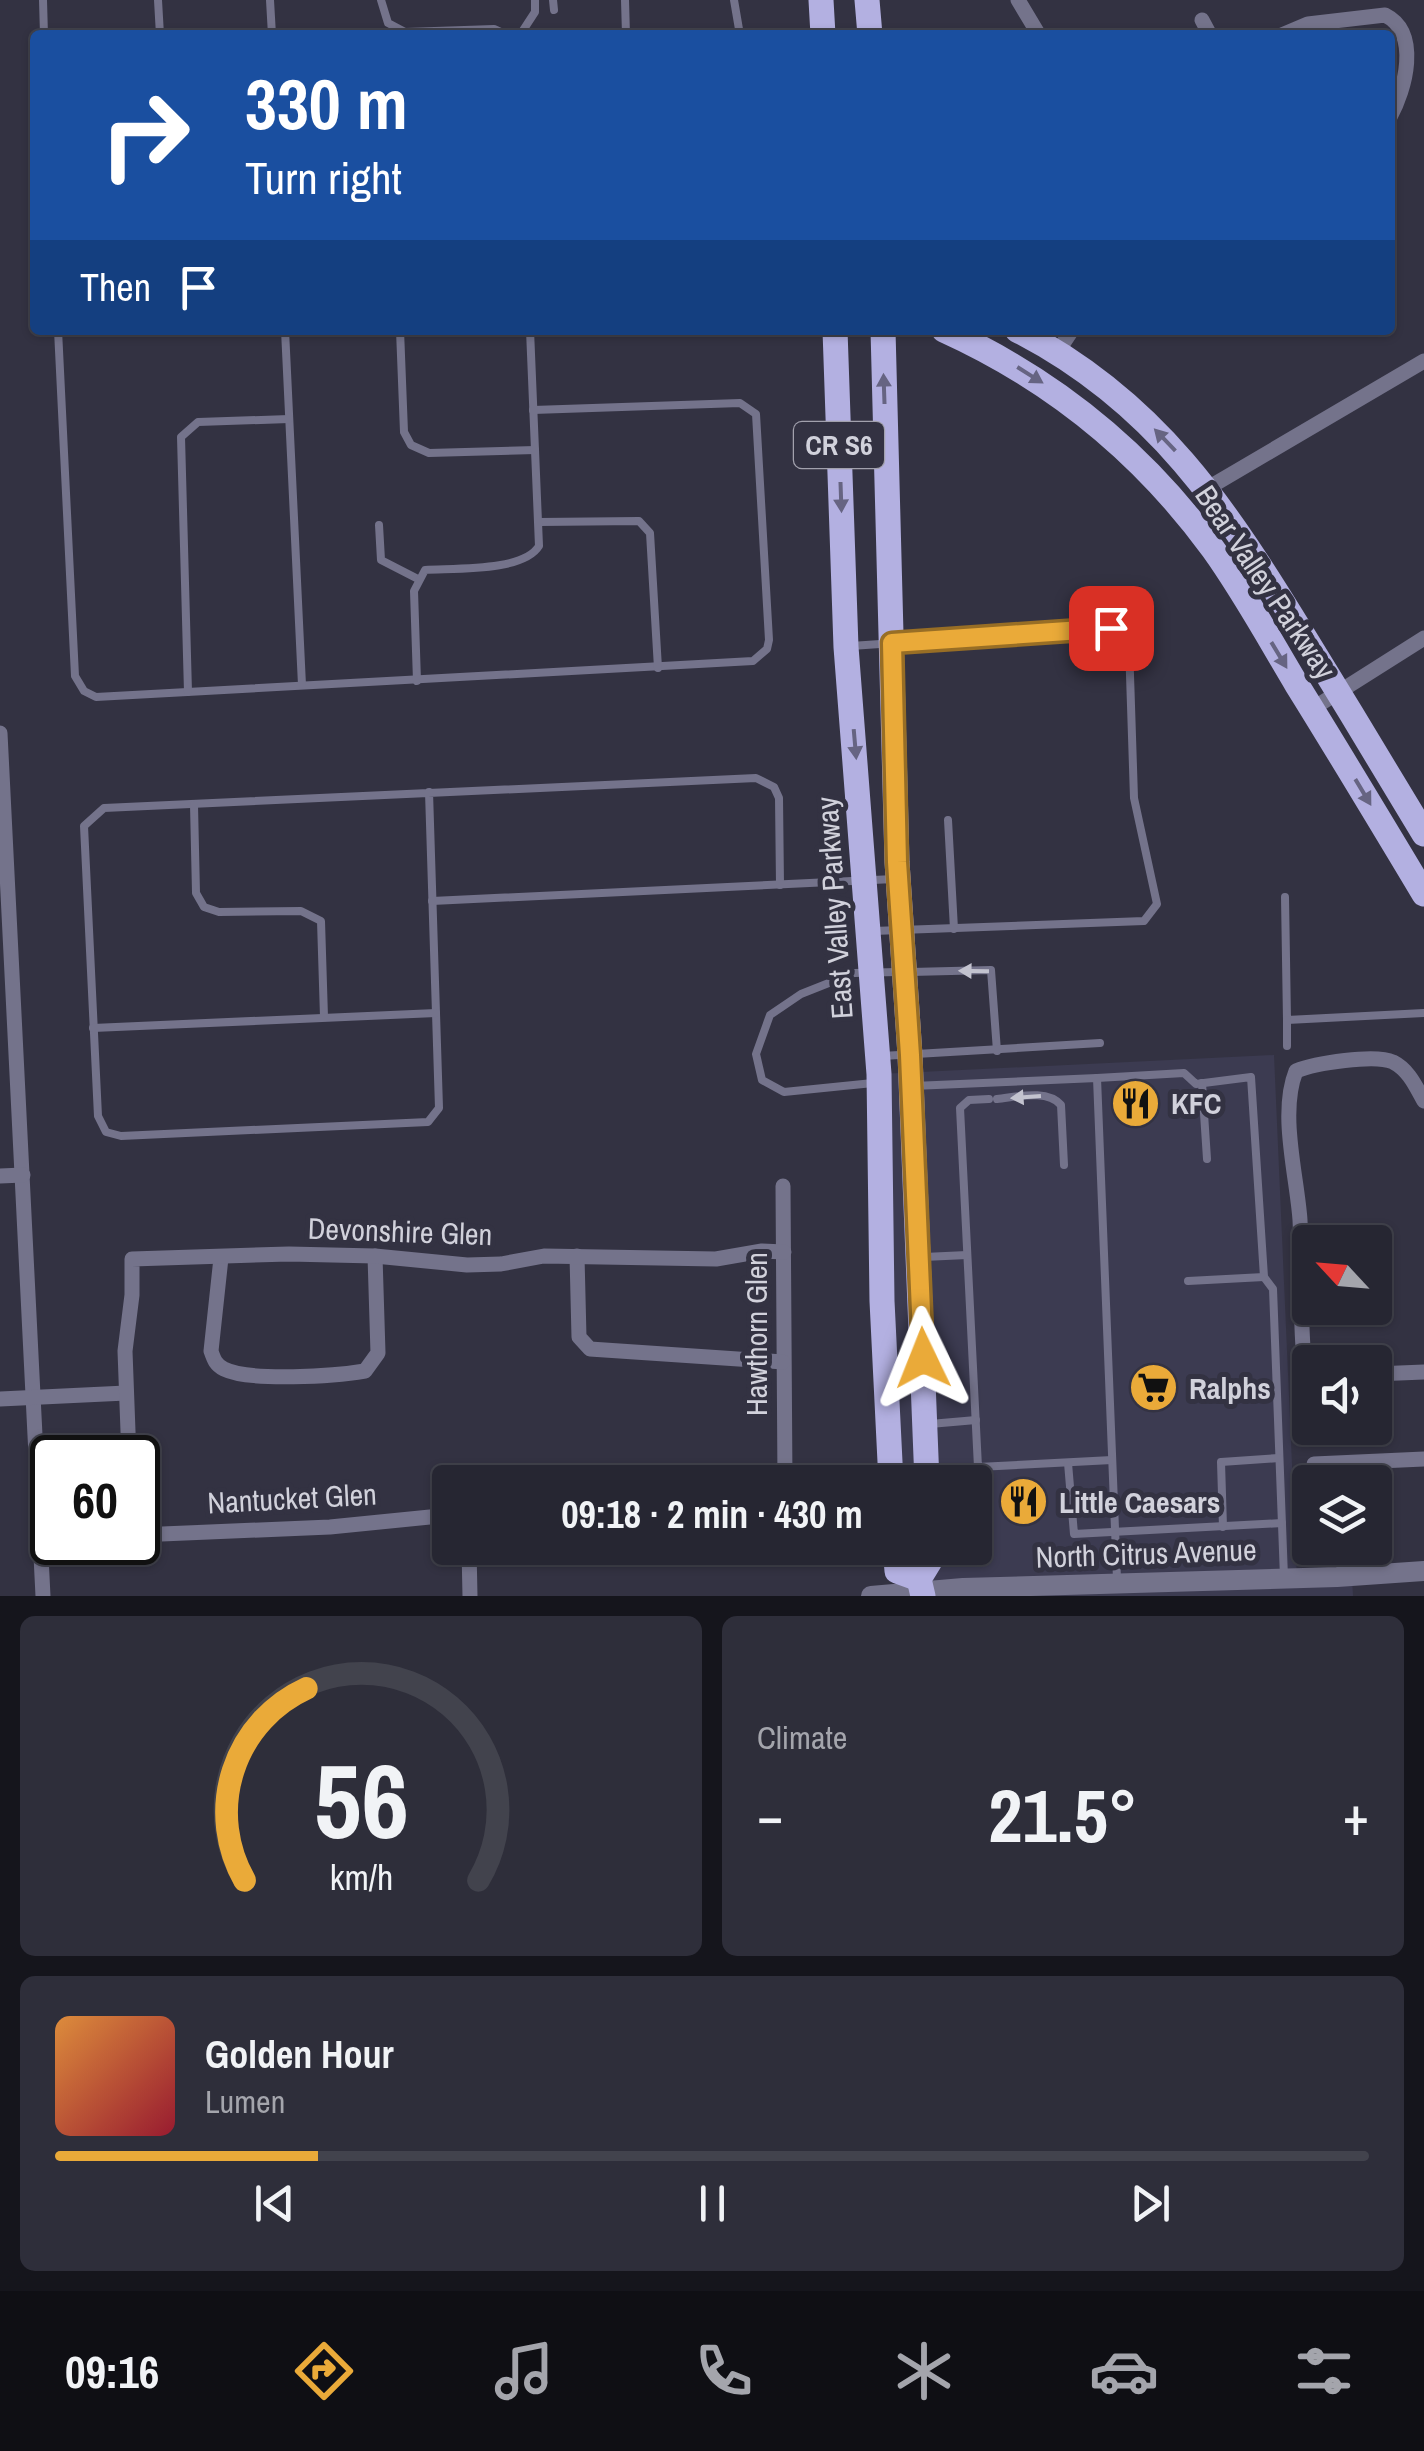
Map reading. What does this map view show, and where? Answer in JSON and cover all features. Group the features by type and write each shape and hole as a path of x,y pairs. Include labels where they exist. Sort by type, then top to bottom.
{"main road":[{"path":"822,0 823,30"},
{"path":"868,0 870,30"},
{"name":"East Valley Parkway","path":"835,335 846,646 878,1069 882,1301 890,1465"},
{"name":"CR S6","path":"883,335 898,878 910,1055 927,1465"},
{"name":"Bear Valley Parkway","path":"954,335 1062,396 1158,483 1214,552 1424,894"},
{"name":"Bear Valley Parkway","path":"1065,340 1110,390 1161,434 1208,488 1248,545 1424,834"},
{"path":"880,1170 892,1190 900,1252 919,1258"},
{"path":"897,1565 897,1571 922,1589"}],"street":[{"path":"1018,0 1036,30"},
{"path":"1294,30 1308,24 1385,16 1394,20 1403,33 1406,79 1395,105"},
{"path":"1208,488 1424,361"},
{"path":"1312,709 1424,638"},
{"path":"0,733 4,909 44,1596"},
{"path":"1303,1345 1300,1223 1292,1160 1290,1087 1296,1072 1314,1063 1390,1060 1406,1072 1424,1101"},
{"path":"0,1176 22,1174"},
{"name":"Hawthorn Glen","path":"782,1186 785,1465"},
{"name":"Devonshire Glen","path":"126,1392 132,1259 289,1254 375,1256 467,1265 544,1256 716,1258 784,1252"},
{"path":"221,1258 214,1361 238,1374 291,1376 366,1371 376,1360 375,1256"},
{"path":"576,1256 579,1337 590,1349 783,1362"},
{"path":"1392,1373 1424,1372"},
{"path":"0,1399 126,1392 127,1435"},
{"path":"1314,1464 1424,1459"},
{"name":"Nantucket Glen","path":"160,1534 330,1527 432,1516"},
{"path":"469,1565 470,1596"},
{"name":"North Citrus Avenue","path":"871,1596 922,1589 1062,1591 1117,1584 1208,1588 1284,1579 1313,1587 1424,1571"}],"lane":[{"path":"42,0 44,30"},
{"path":"158,0 160,30"},
{"path":"270,0 272,30"},
{"path":"381,0 388,23 401,30"},
{"path":"523,30 535,12 535,0"},
{"path":"625,0 626,30"},
{"path":"734,0 739,30"},
{"path":"450,30 498,30"},
{"path":"58,335 75,676 84,691 96,697 754,662 767,649 769,640 756,414 740,402 533,410"},
{"path":"285,335 302,685"},
{"path":"400,335 404,432 412,444 429,453 535,450"},
{"path":"417,681 414,591 425,570 517,563 533,556 538,546 530,335"},
{"path":"188,692 180,437 198,422 289,419"},
{"path":"539,522 639,521 650,533 658,668"},
{"path":"379,526 381,560 418,579"},
{"path":"846,646 1111,628 1122,634 1129,644 1134,798 1157,904 1144,921 870,931"},
{"path":"429,792 439,1108 436,1116 428,1122 121,1136 106,1132 98,1116 84,826 104,808 194,805 429,792 756,778 774,787 779,798 780,885"},
{"path":"194,805 196,892 204,907 219,912 301,911 321,920 324,1017"},
{"path":"948,820 954,930"},
{"path":"432,901 898,878"},
{"path":"1285,897 1287,1046"},
{"path":"996,1051 990,970 854,973 801,994 770,1015 756,1054 762,1080 784,1092 878,1069 910,1055 996,1051 1100,1043"},
{"path":"93,1028 436,1013"},
{"path":"1287,1020 1424,1013"},
{"path":"911,1086 1184,1074 1196,1084 1250,1078 1264,1277 1273,1289 1284,1579"},
{"path":"1097,1078 1117,1584"},
{"path":"1202,1083 1206,1159"},
{"path":"1064,1166 1061,1105 1056,1099 1046,1096 969,1100 960,1108 978,1467 1112,1460"},
{"path":"919,1258 967,1255"},
{"path":"1188,1282 1264,1277"},
{"path":"926,1424 976,1420"},
{"path":"1223,1526 1220,1462 1279,1458"},
{"path":"1068,1463 1074,1534 1282,1523"}],"shaded area":[{"path":"1274,1055 1292,1465 1292,1565 1296,1565 1297,1578 1352,1577 1353,1596 923,1596 905,1565 992,1565 992,1465 890,1465 879,1074"}],"place":[{"name":"KFC","path":"1136,1103"},
{"name":"Ralphs","path":"1154,1388"},
{"name":"Little Caesars","path":"1024,1502"}],"route":[{"path":"923,1358 897,862 892,643 1111,628"}]}
